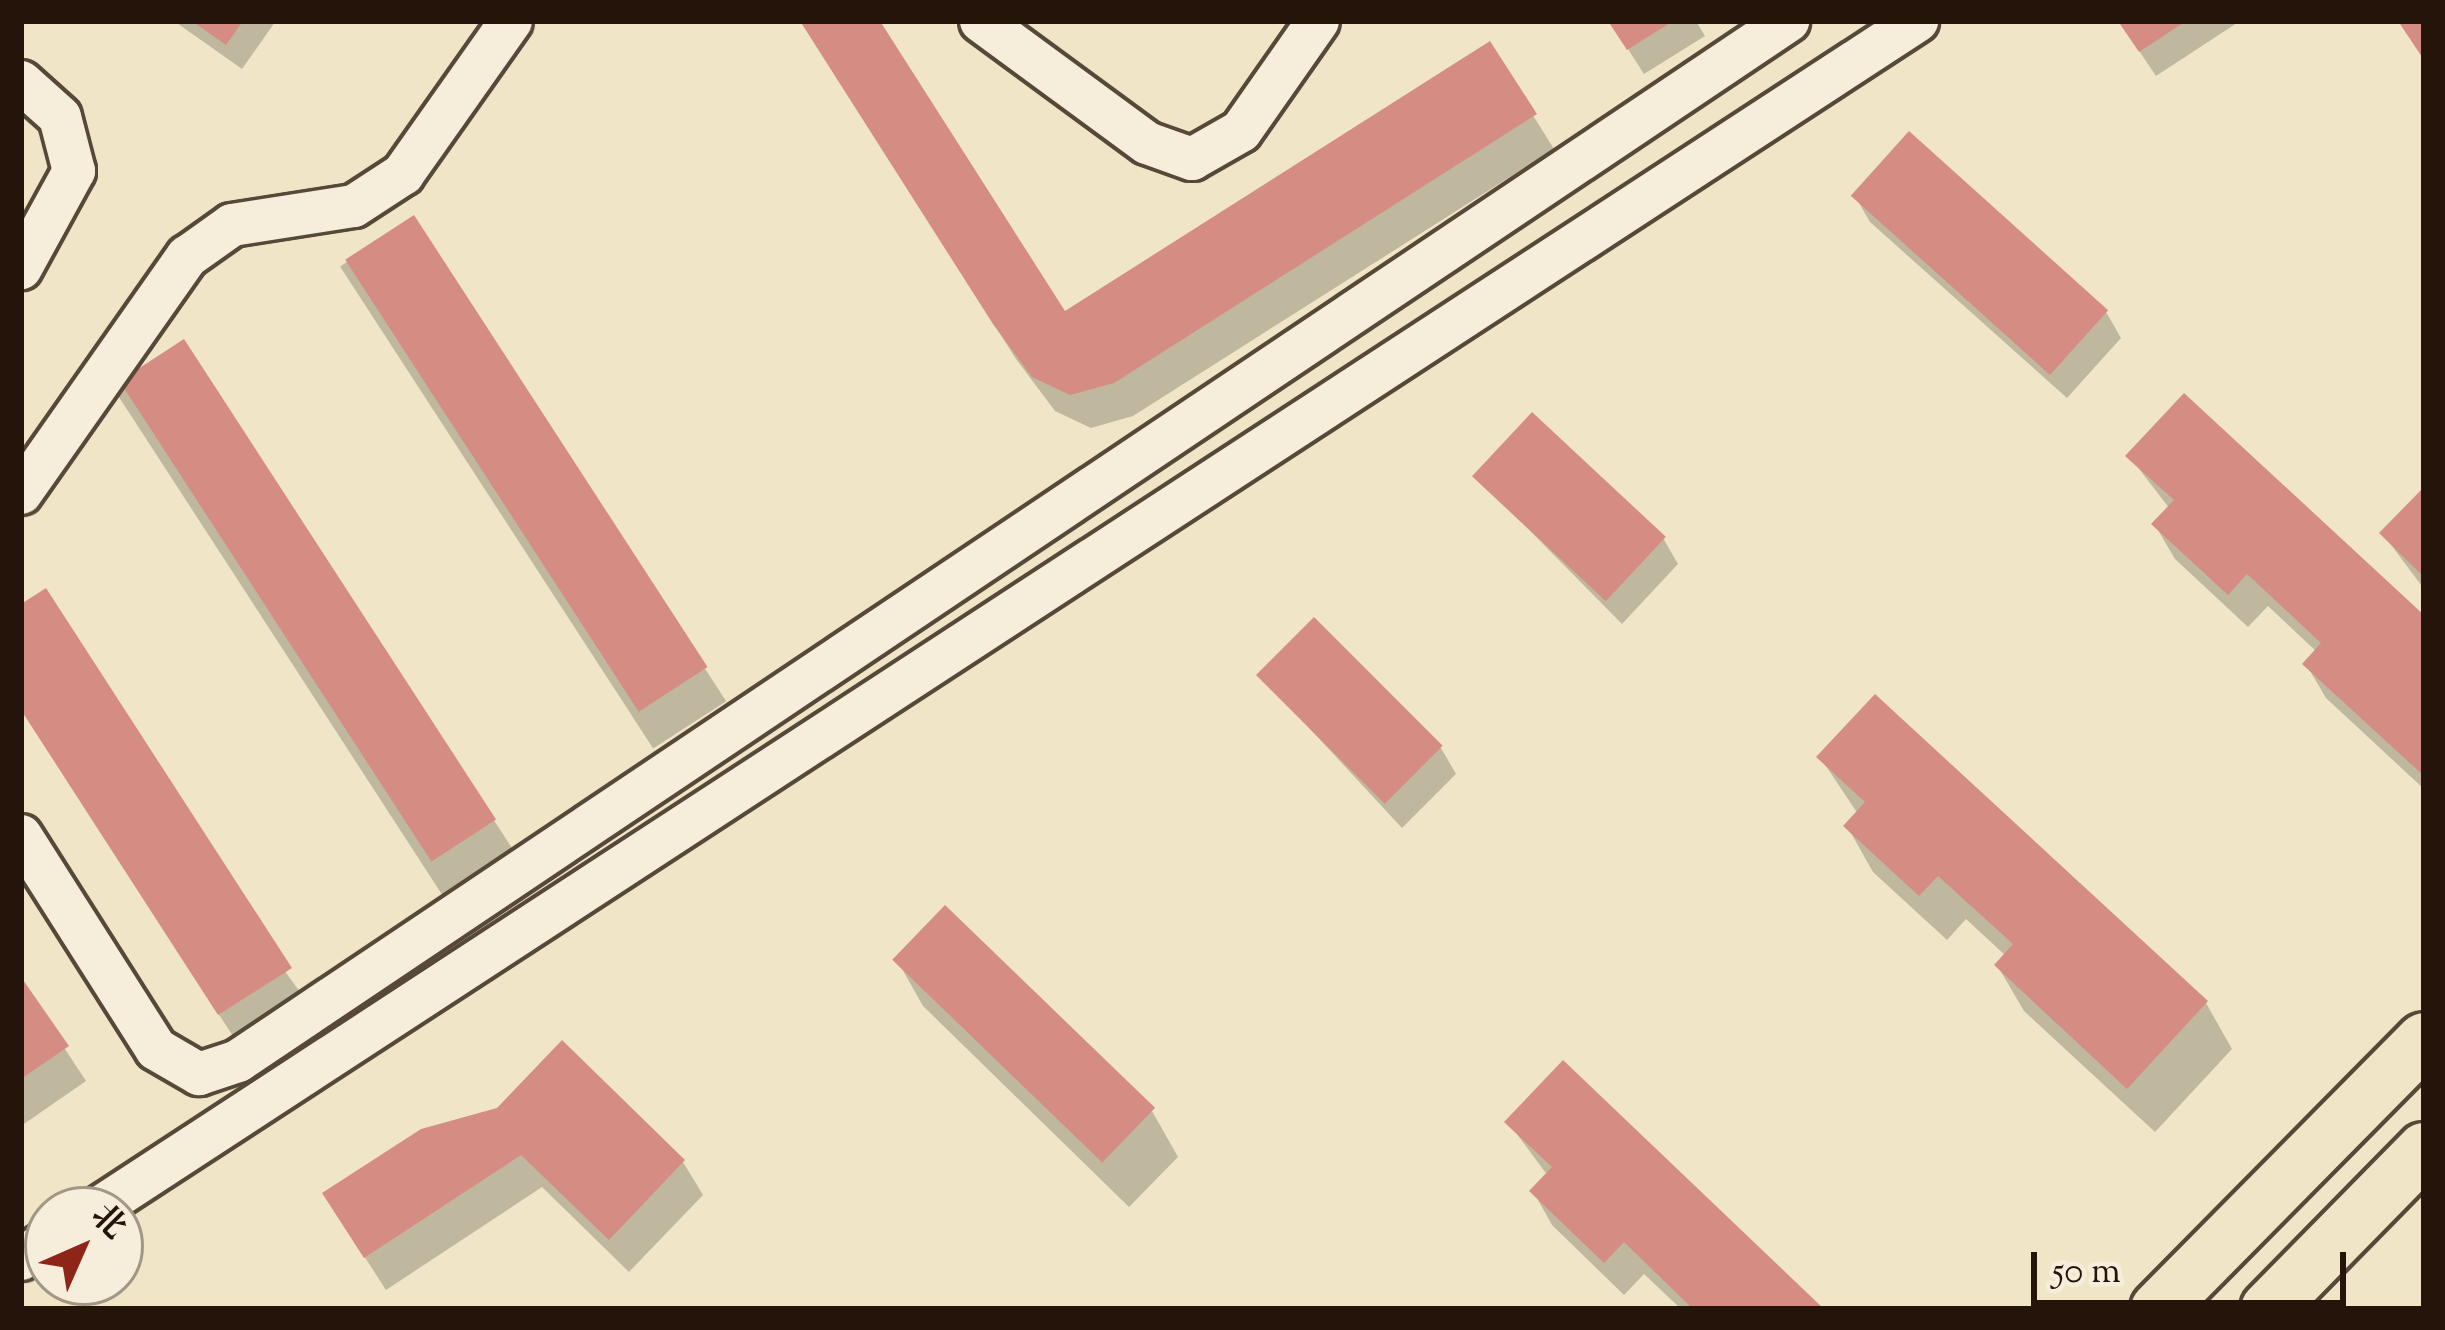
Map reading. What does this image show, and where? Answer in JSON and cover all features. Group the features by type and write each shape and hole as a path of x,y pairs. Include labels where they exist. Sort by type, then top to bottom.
{"main road":[{"path":"2158,1309 2424,1040"},
{"path":"2268,1309 2424,1150"}],"street":[{"path":"21,493 187,257 232,225 353,206 403,174 511,21"},
{"path":"981,21 1147,143 1192,159 1241,131 1318,21"},
{"path":"21,836 156,1048 199,1074 238,1061 1788,21"},
{"path":"133,1186 1917,21"},
{"path":"21,82 60,117 74,171 21,268"}],"building":[{"path":"192,21 243,21 226,45"},
{"path":"800,21 880,21 1065,311 1490,41 1537,114 1114,383 1070,395 1032,377 993,324"},
{"path":"1608,21 1673,21 1627,50"},
{"path":"2118,21 2186,21 2139,52"},
{"path":"2398,21 2424,21 2424,60"},
{"path":"1909,131 2108,310 2050,375 1851,196"},
{"path":"414,215 708,667 639,712 345,260"},
{"path":"184,339 496,820 432,861 119,381"},
{"path":"2184,393 2424,615 2424,776 2302,664 2321,643 2247,574 2228,595 2151,524 2174,500 2125,456"},
{"path":"1532,412 1666,537 1606,601 1472,476"},
{"path":"2424,487 2424,577 2379,533"},
{"path":"46,588 292,968 218,1015 21,710 21,604"},
{"path":"1314,617 1443,746 1385,804 1256,675"},
{"path":"1875,694 2208,1001 2127,1089 1994,965 2013,944 1938,876 1919,896 1843,826 1865,802 1816,757"},
{"path":"945,905 1155,1108 1102,1163 892,960"},
{"path":"21,977 69,1046 21,1079"},
{"path":"562,1040 685,1160 609,1240 521,1155 364,1258 322,1193 421,1129 497,1108"},
{"path":"1563,1060 1824,1309 1693,1309 1624,1242 1604,1263 1529,1191 1552,1167 1504,1122"}]}
